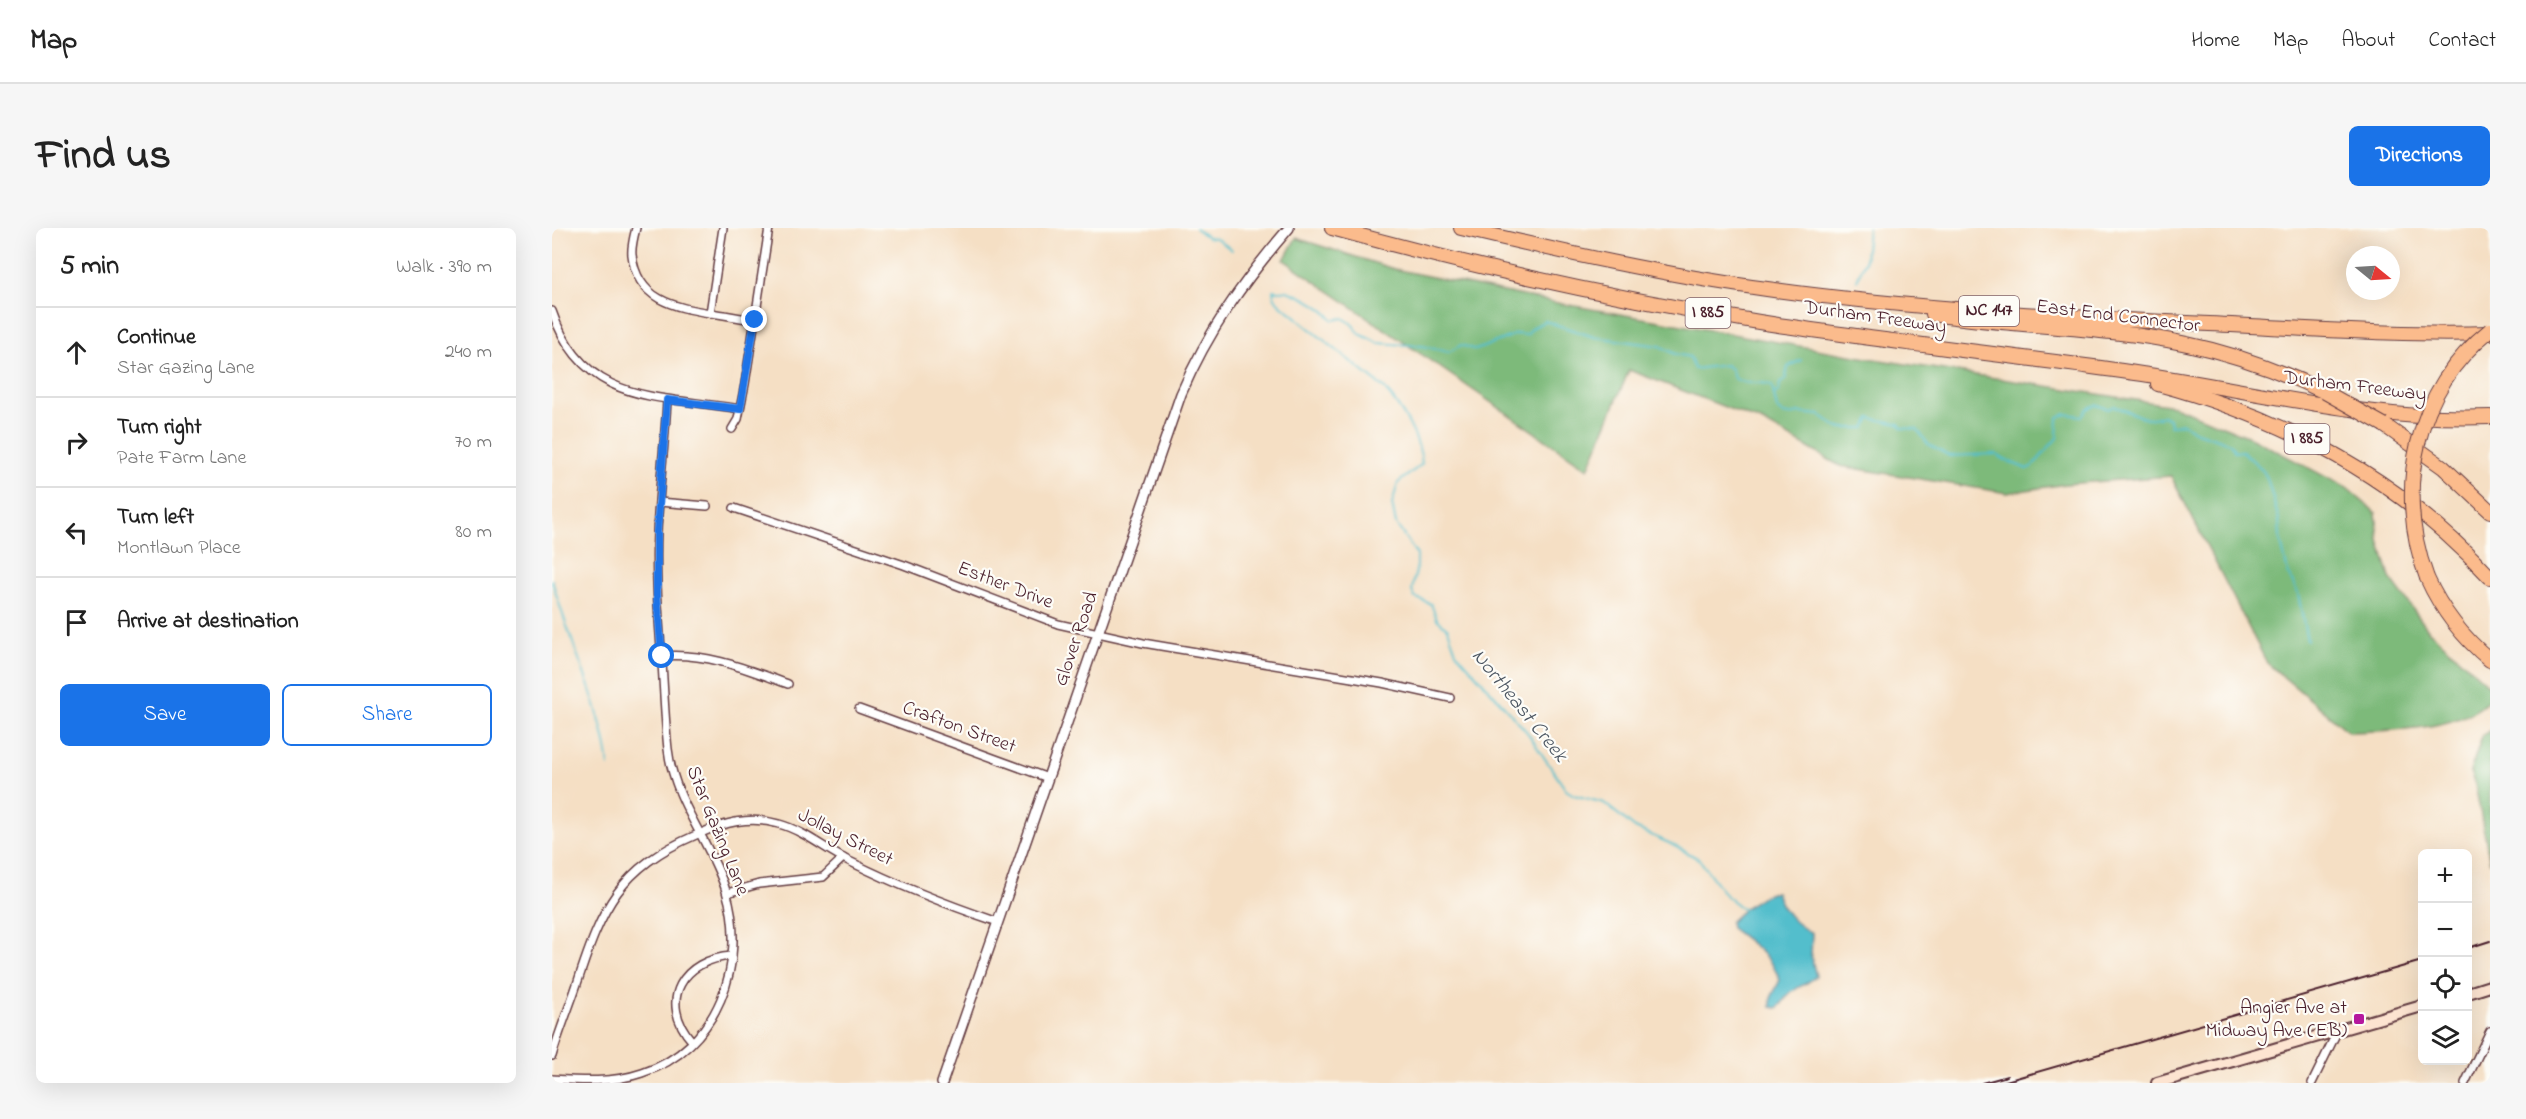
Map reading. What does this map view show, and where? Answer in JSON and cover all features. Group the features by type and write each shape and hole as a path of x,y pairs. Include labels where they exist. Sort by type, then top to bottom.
{"highway":[{"name":"Durham Freeway","path":"1332,228 1502,271 1686,309 1784,325 2189,380 2348,410 2414,416 2490,417"},
{"name":"Durham Freeway","path":"1461,228 1595,258 1768,289 2084,318 2351,333 2490,331"},
{"name":"East End Connector","path":"1768,289 1941,316 2133,335 2186,343 2258,364 2325,392 2384,425 2443,467 2490,510"},
{"path":"2490,331 2466,352 2447,377 2426,417 2412,474 2411,504 2417,549 2427,578 2441,605 2458,630 2490,660"},
{"name":"I 885","path":"2090,366 2229,405 2319,445 2359,468 2416,508 2490,578"}],"main road":[{"path":"2472,992 2490,986"},
{"path":"2157,1083 2337,1032 2418,1006"}],"street":[{"path":"636,228 632,255 637,274 645,287 666,304 755,320"},
{"path":"710,313 723,228"},
{"path":"732,429 740,409 769,228"},
{"name":"Glover Road","path":"942,1083 1189,376 1228,305 1289,228"},
{"path":"552,311 570,348 590,369 610,383 630,393 740,409"},
{"name":"Star Gazing Lane","path":"552,1079 587,1081 640,1074 673,1058 707,1025 718,1008 726,990 732,956 734,919 727,893 681,795 668,751 657,596 659,502 667,400"},
{"path":"659,502 707,506"},
{"name":"Esther Drive","path":"734,508 904,565 1058,624 1143,643 1382,683 1450,698"},
{"path":"662,656 688,655 715,659 788,684"},
{"name":"Crafton Street","path":"859,709 1048,778"},
{"name":"Jollay Street","path":"552,1056 589,947 609,903 622,885 657,854 726,822 762,820 791,827 843,858 936,901 998,922"},
{"path":"727,893 759,884 823,877 843,858"},
{"path":"692,1041 681,1027 676,1013 678,996 685,978 690,970 705,960 732,956"},
{"path":"2465,1083 2490,1031"},
{"path":"2312,1083 2337,1032"}],"green space":[{"path":"1296,238 1394,269 1552,302 1861,357 2174,406 2252,438 2347,488 2376,513 2379,540 2390,578 2429,631 2490,686 2490,699 2477,710 2443,723 2404,729 2349,732 2267,663 2171,476 2066,484 2007,493 1840,466 1761,421 1629,370 1588,469 1284,260"},
{"path":"2490,730 2490,863 2475,784 2470,772 2482,736"}],"water":[{"path":"1776,892 1790,916 1812,933 1811,956 1816,976 1790,993 1777,1008 1771,1007 1771,998 1780,980 1776,971 1760,951 1731,928 1730,922 1757,900"}],"waterway":[{"name":"Northeast Creek","path":"1195,228 1207,237 1216,238 1232,250"},
{"path":"1857,280 1865,261 1868,228"},
{"path":"1745,911 1726,896 1699,859 1635,828 1604,803 1574,795 1566,790 1527,732 1456,652 1448,629 1437,619 1431,604 1414,597 1412,590 1417,555 1396,524 1392,504 1398,483 1422,464 1414,433 1384,388 1280,304 1273,290 1287,291 1306,299 1333,320 1343,318 1351,323 1360,334 1378,343 1422,346 1449,352 1461,345 1476,350 1516,334 1527,335 1532,328 1545,321 1594,337 1660,346 1675,354 1690,357 1694,369 1726,365 1731,369 1734,378 1739,381 1772,386 1777,409 1783,414 1820,415 1838,428 1865,428 1870,418 1899,424 1902,428 1917,429 1928,444 1949,456 1996,454 2027,469 2033,466 2057,438 2058,417 2066,414 2082,416 2087,409 2096,405 2109,409 2114,406 2147,419 2163,416 2169,419 2170,426 2183,423 2194,431 2230,443 2235,452 2242,451 2262,469 2267,478 2279,520 2280,538 2288,573 2298,594 2307,640"},
{"path":"1774,394 1779,391 1780,383 1785,380 1788,367 1801,360"},
{"path":"552,580 592,695 609,766"}],"railway":[{"path":"2472,947 2490,941"},
{"path":"1999,1083 2418,962"},
{"path":"1982,1083 2007,1076"}],"place":[{"name":"Angier Ave at Midway Ave (EB)","path":"2359,1019"}],"route":[{"path":"662,656 657,596 657,532 667,400 740,409 755,320"}]}
